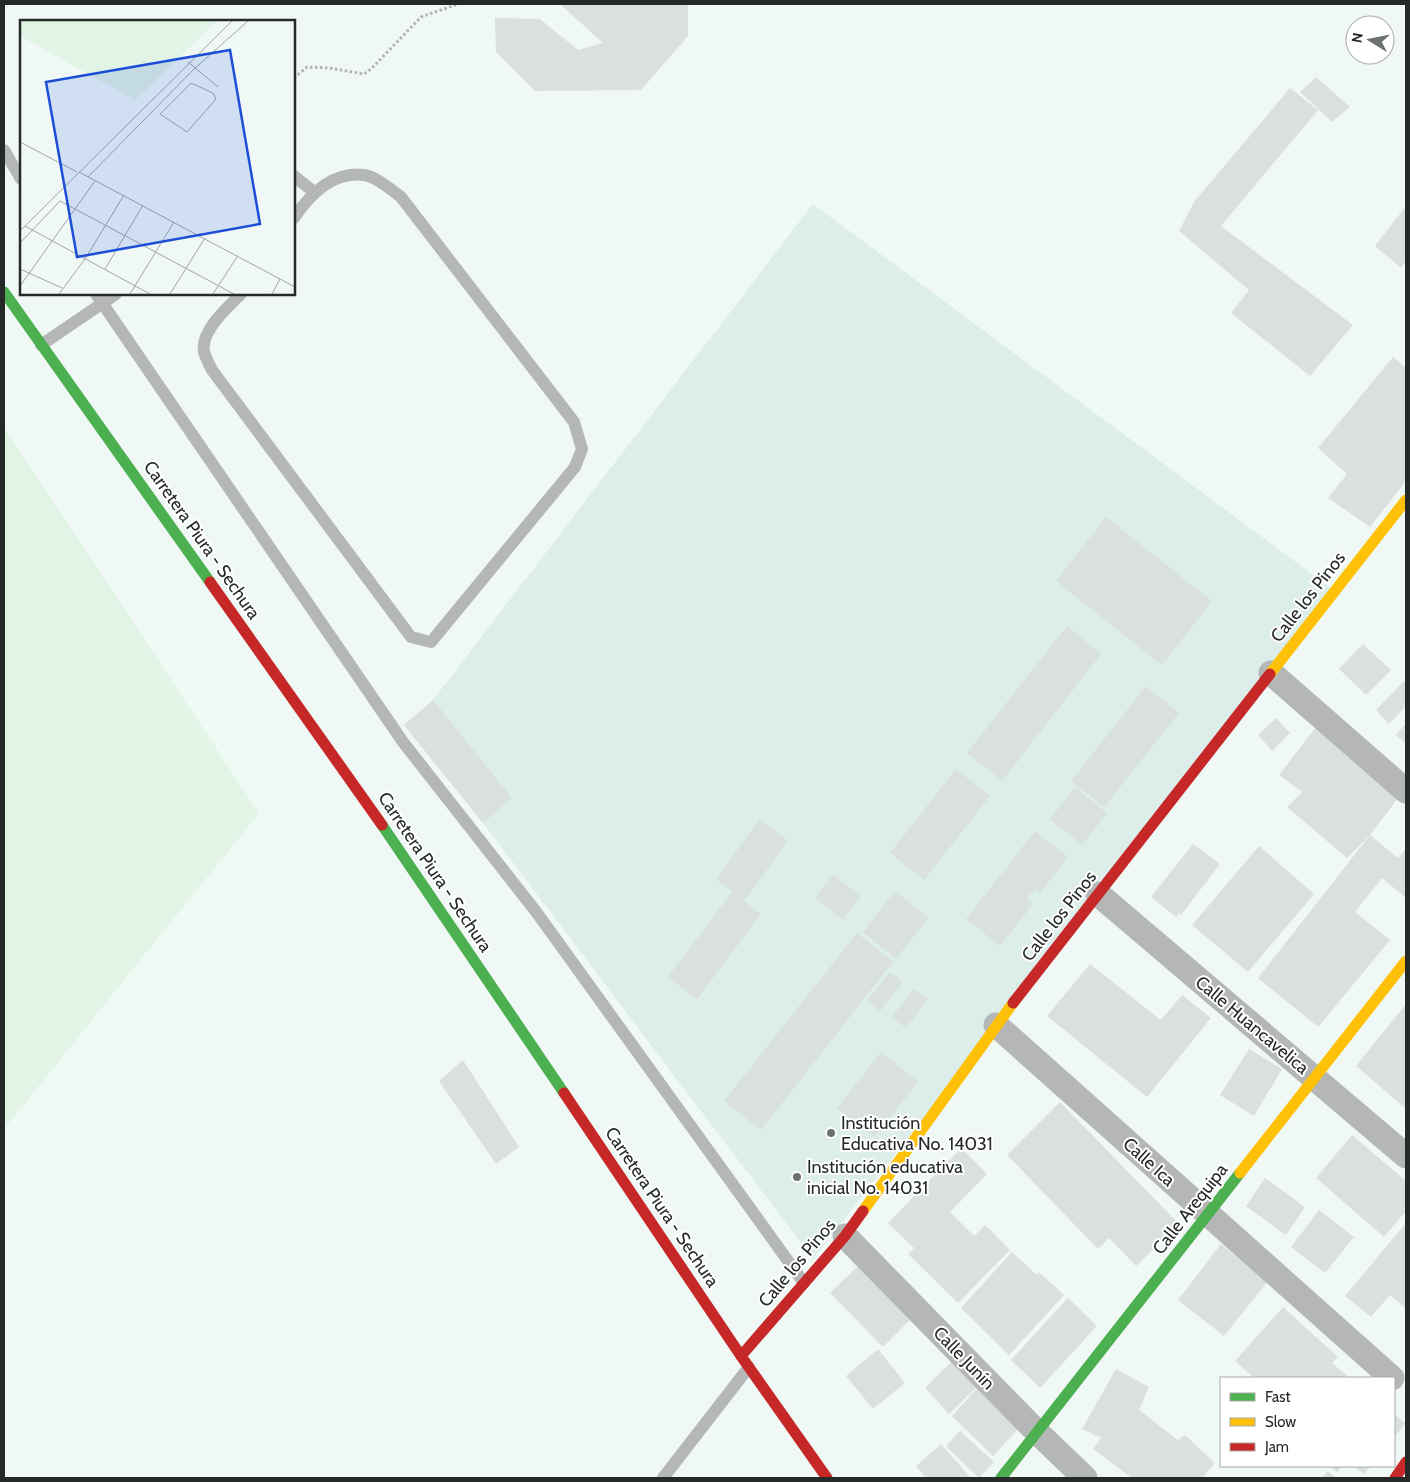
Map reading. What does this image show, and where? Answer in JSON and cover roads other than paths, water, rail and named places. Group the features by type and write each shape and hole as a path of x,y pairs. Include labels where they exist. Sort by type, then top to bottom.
{"street":[{"name":"Carretera Piura - Sechura","path":"4,292 399,848 741,1356 827,1478"},
{"name":"Calle los Pinos","path":"741,1356 845,1236 996,1025 1406,500"},
{"path":"1271,673 1406,791"},
{"name":"Calle Huancavelica","path":"1098,894 1406,1156"},
{"name":"Calle Arequipa","path":"1001,1478 1406,961"},
{"name":"Calle Ica","path":"996,1025 1391,1377"},
{"name":"Calle Junín","path":"845,1236 1037,1432 1085,1478"},
{"name":"Calle Ica","path":"1395,1381 1406,1391"},
{"path":"1395,1478 1406,1462"}],"lane":[{"path":"4,150 20,177"},
{"path":"240,295 214,322 205,338 204,351 212,370 411,637 431,642 575,467 582,449 574,422 401,197 388,186 366,175 338,177 314,192 295,217"},
{"path":"295,177 314,192"},
{"path":"41,345 99,299 113,295"},
{"path":"99,299 403,742 537,913 804,1283"},
{"path":"663,1478 750,1368"}],"place":[{"name":"Institución Educativa No. 14031","path":"831,1133"},
{"name":"Institución educativa inicial No. 14031","path":"797,1177"}]}
